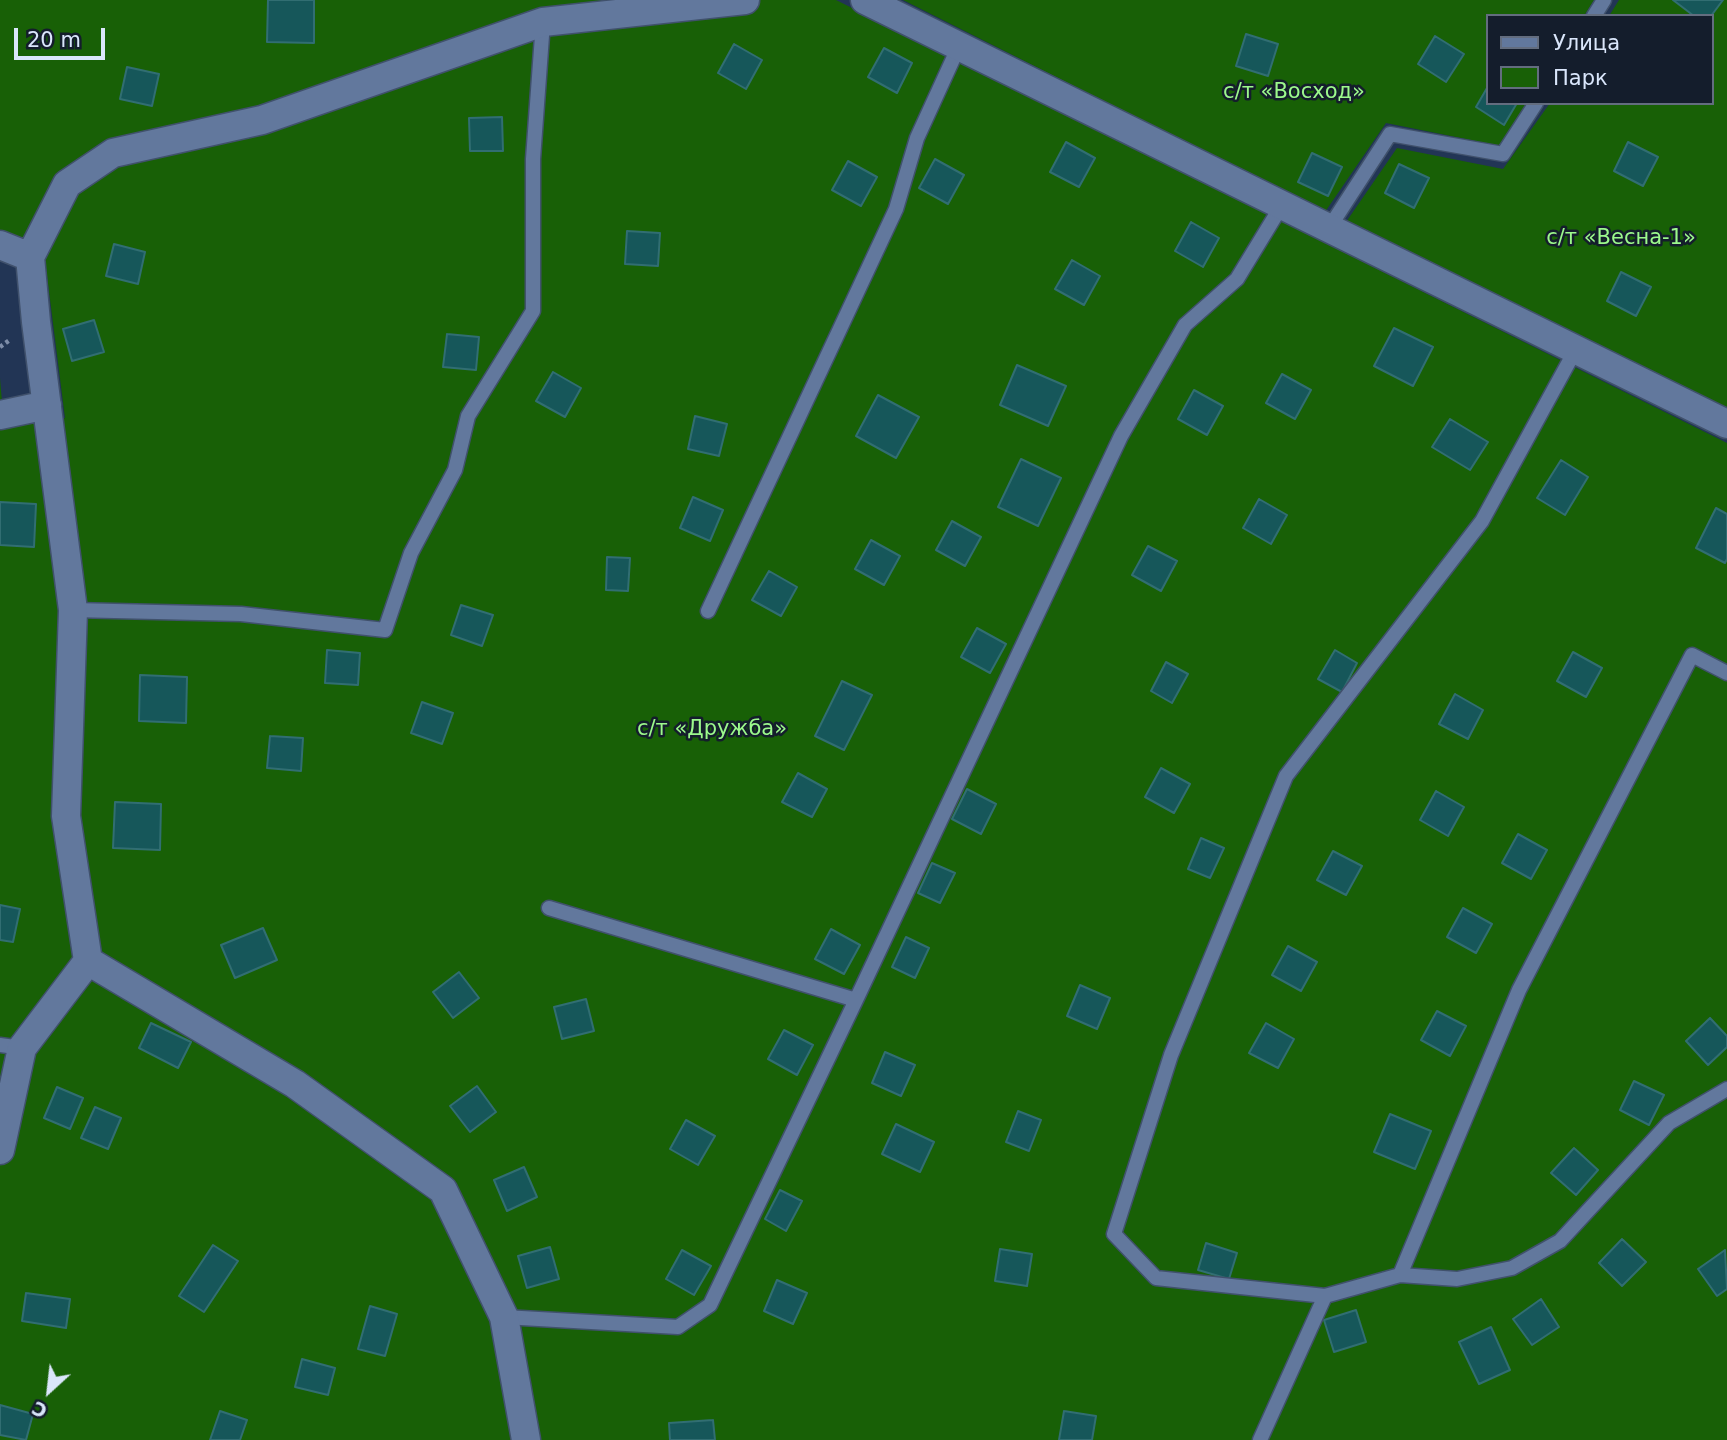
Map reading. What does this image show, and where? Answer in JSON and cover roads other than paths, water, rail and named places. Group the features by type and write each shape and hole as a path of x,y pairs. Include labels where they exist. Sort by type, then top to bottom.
{"street":[{"path":"88,961 66,816 73,610 30,257 67,184 113,153 262,120 543,22 744,0"},
{"path":"865,0 1727,424"},
{"path":"0,245 30,257"},
{"path":"0,415 47,405"},
{"path":"0,1150 11,1047 88,961"},
{"path":"88,961 295,1084 443,1190 504,1317 526,1440"}],"lane":[{"path":"73,610 241,614 384,629 411,553 455,470 468,415 533,311 533,159 543,22"},
{"path":"708,611 896,209 917,138 960,46"},
{"path":"1329,228 1390,134 1503,154 1535,105"},
{"path":"504,1317 678,1327 710,1305 1121,436 1185,325 1237,279 1282,205"},
{"path":"1576,349 1482,521 1286,776 1171,1055 1114,1234 1156,1278 1325,1296 1400,1275 1457,1279 1512,1268 1560,1241 1669,1124 1727,1089"},
{"path":"1400,1275 1519,990 1692,654 1727,673"},
{"path":"549,908 856,1000"},
{"path":"1260,1440 1325,1296"}],"park label":[{"name":"с/т «Восход»","path":"1294,93"},
{"name":"с/т «Весна-1»","path":"1621,239"},
{"name":"с/т «Дружба»","path":"712,730"}]}
